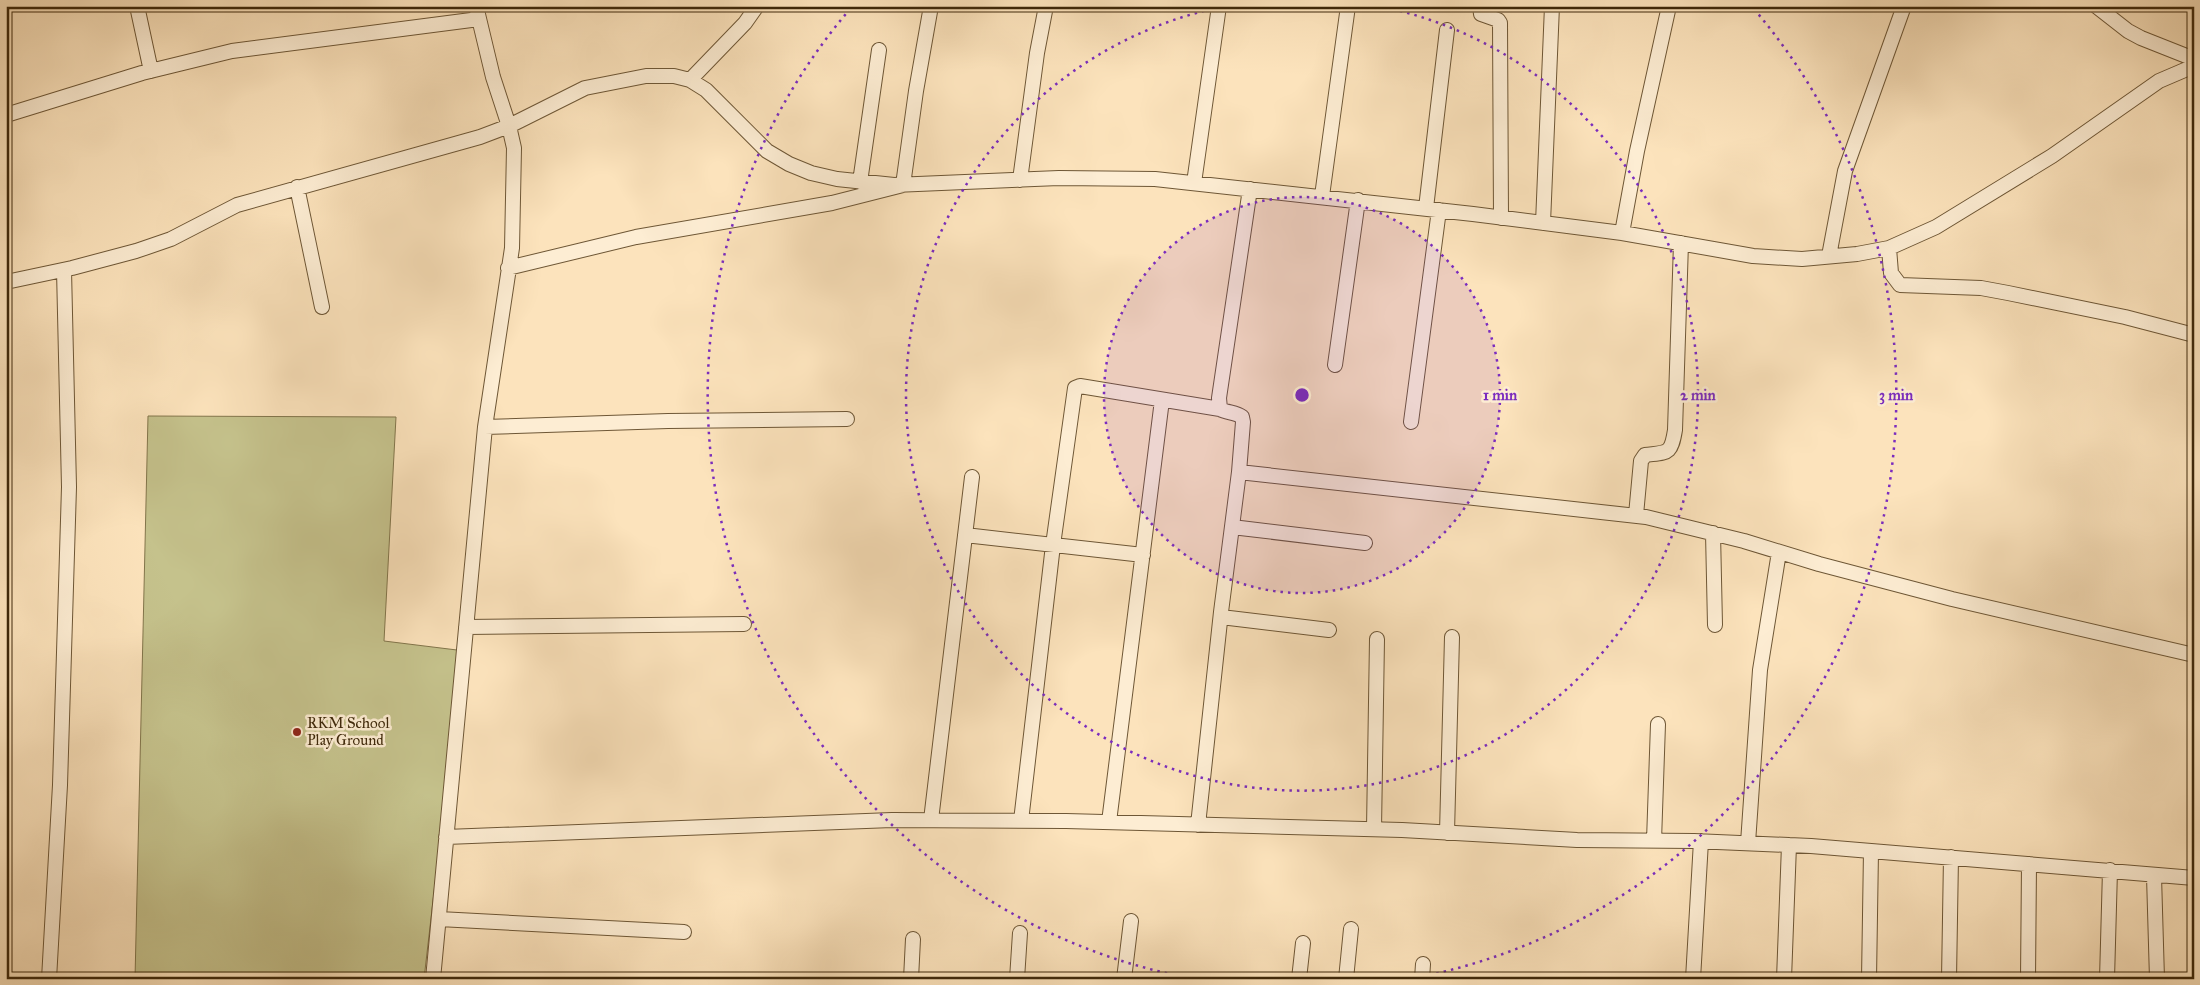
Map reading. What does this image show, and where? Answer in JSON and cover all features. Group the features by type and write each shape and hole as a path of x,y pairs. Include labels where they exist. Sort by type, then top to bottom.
{"street":[{"path":"138,6 151,71"},
{"path":"690,80 745,23 757,6"},
{"path":"903,185 916,91 931,6"},
{"path":"1020,180 1037,53 1046,6"},
{"path":"1194,183 1220,6"},
{"path":"1322,196 1348,6"},
{"path":"1480,6 1481,14 1498,20 1500,23 1501,218"},
{"path":"1543,223 1552,6"},
{"path":"1622,233 1639,142 1669,6"},
{"path":"1829,256 1845,170 1904,6"},
{"path":"2096,6 2128,31 2194,59"},
{"path":"6,115 151,71 232,51 477,13 514,148 512,248 486,427 433,979"},
{"path":"1411,422 1447,30"},
{"path":"860,182 879,50"},
{"path":"6,282 64,270 136,251 171,239 237,205 297,187 390,164 509,126 585,88 646,76 674,76 690,80 706,90 767,151 789,164 811,173 860,182 903,185 1114,178 1194,183 1432,209 1622,233 1753,256 1802,259 1889,248 1936,227 2052,156 2159,81 2194,66"},
{"path":"508,268 636,237 832,203 903,185"},
{"path":"297,187 322,307"},
{"path":"1220,409 1219,398 1250,189"},
{"path":"1335,365 1358,200"},
{"path":"1636,515 1641,461 1645,455 1666,453 1672,444 1675,430 1681,243"},
{"path":"1889,248 1890,273 1900,285 1981,288 2008,292 2125,317 2194,335"},
{"path":"49,979 60,785 69,487 64,270"},
{"path":"1021,821 1053,545 1075,388 1080,386 1220,409 1239,414 1242,417 1239,472 1198,825"},
{"path":"1109,822 1162,400"},
{"path":"486,427 668,421 847,419"},
{"path":"1239,472 1636,515 1713,533 1952,600 2194,655"},
{"path":"931,820 972,477"},
{"path":"1232,526 1365,542"},
{"path":"1713,533 1715,625"},
{"path":"965,535 1143,555"},
{"path":"1748,843 1760,670 1779,552"},
{"path":"1221,617 1329,630"},
{"path":"466,627 744,624"},
{"path":"1448,833 1452,638"},
{"path":"1374,829 1377,639"},
{"path":"1654,841 1658,724"},
{"path":"446,837 892,820 1109,822 1374,829 1578,840 1701,841 1789,845 2194,878"},
{"path":"1693,979 1701,841"},
{"path":"1784,979 1789,845"},
{"path":"1869,979 1871,851"},
{"path":"1949,979 1951,857"},
{"path":"2028,864 2028,979"},
{"path":"2107,979 2110,870"},
{"path":"2154,876 2157,979"},
{"path":"439,919 684,932"},
{"path":"1124,979 1131,921"},
{"path":"1346,979 1351,929"},
{"path":"1017,979 1020,933"},
{"path":"911,979 913,939"},
{"path":"1299,979 1303,943"},
{"path":"1422,979 1423,964"}],"shaded area":[{"name":"RKM School Play Ground","path":"148,416 396,417 384,641 465,651 443,814 424,979 135,979"}],"place":[{"name":"RKM School Play Ground","path":"297,732"}]}
